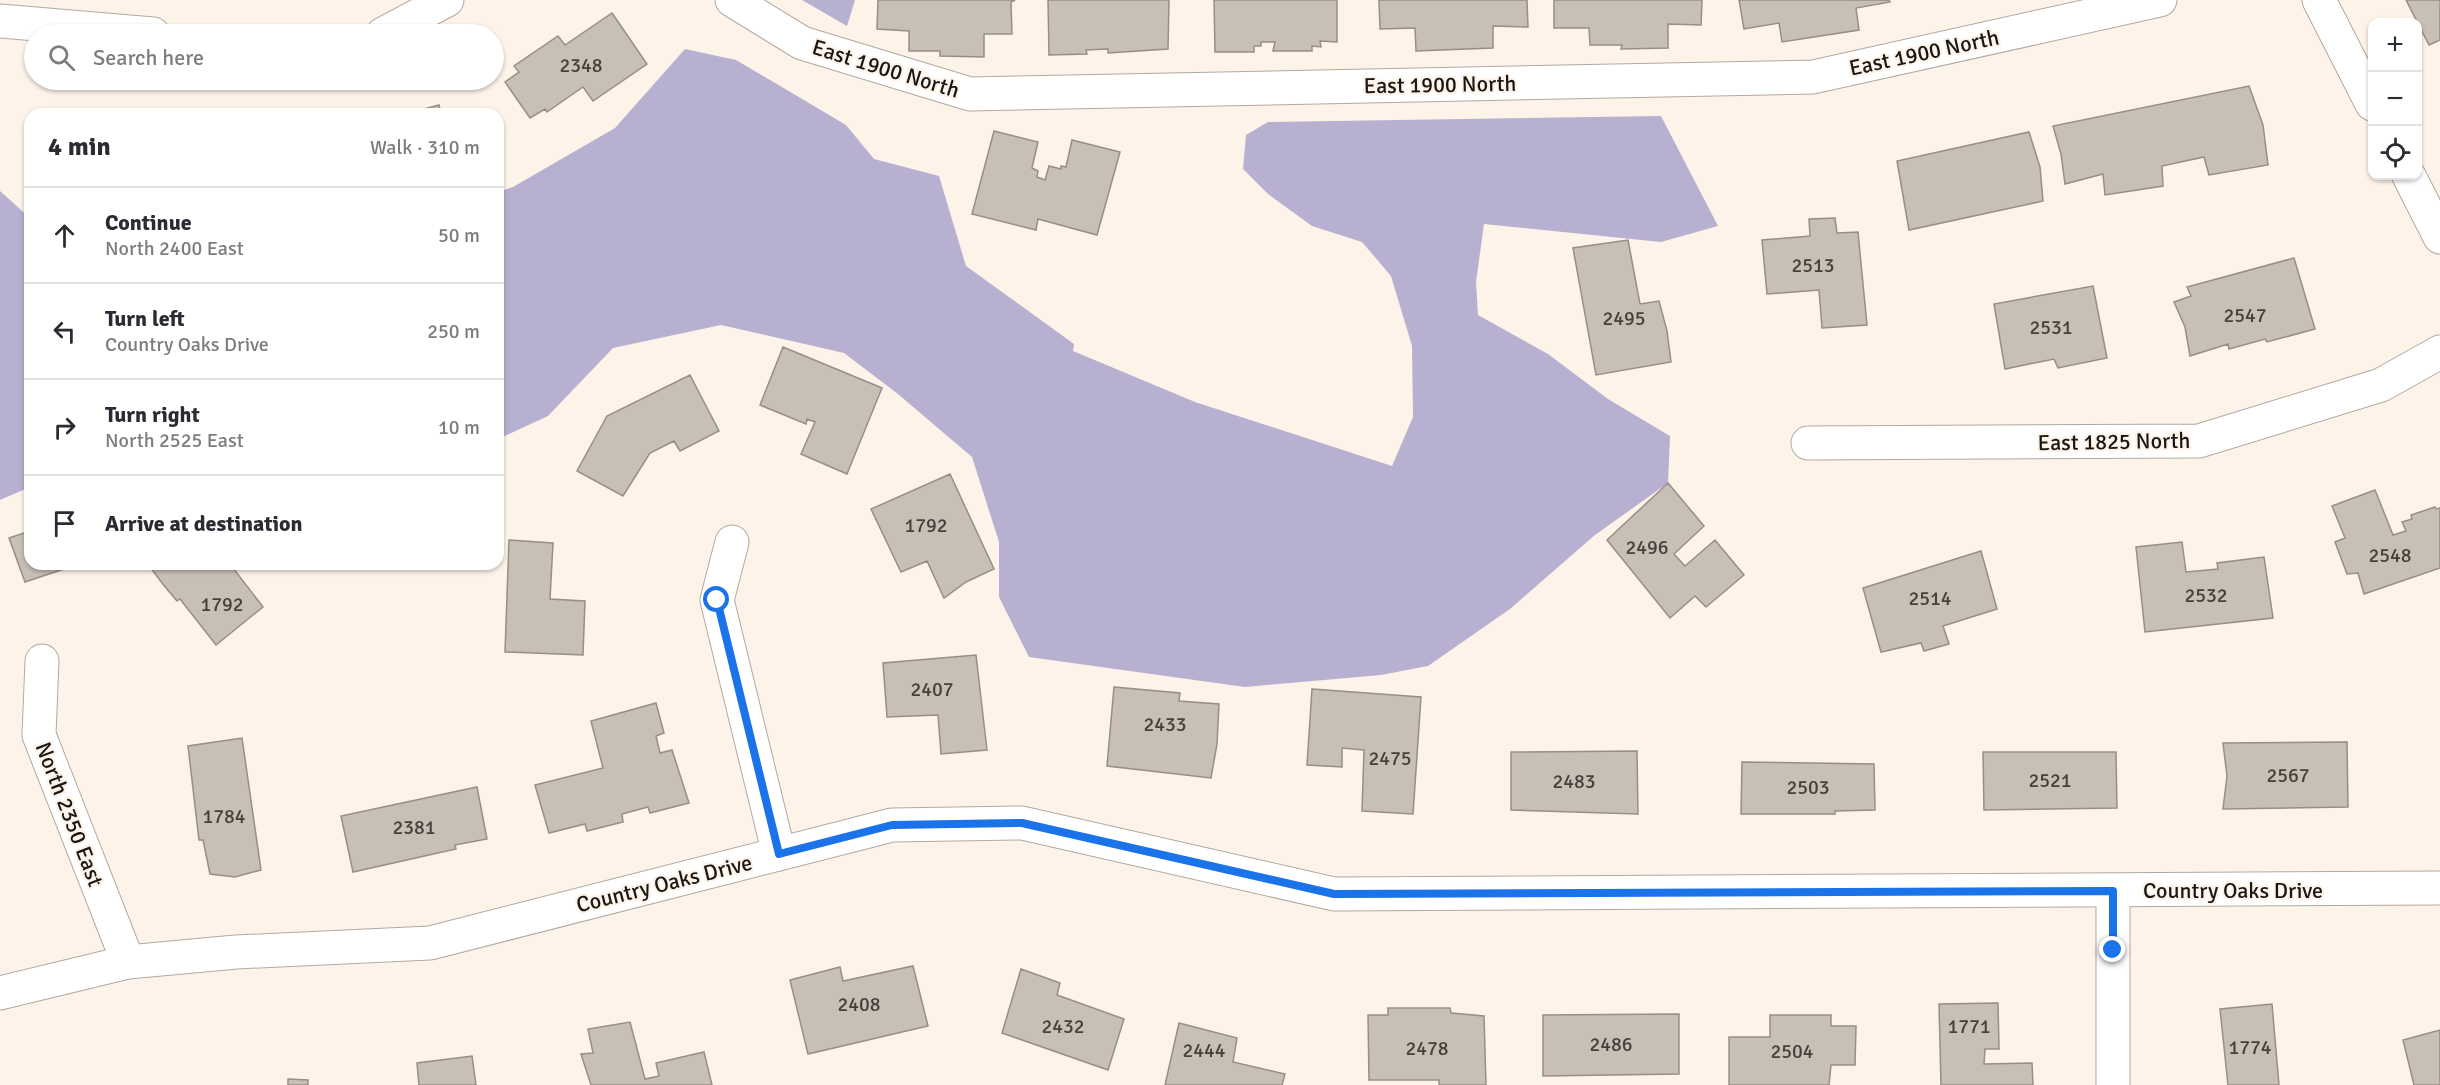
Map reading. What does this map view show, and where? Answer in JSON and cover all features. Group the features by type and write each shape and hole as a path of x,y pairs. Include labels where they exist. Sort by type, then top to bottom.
{"street":[{"path":"402,24 447,0"},
{"name":"East 1900 North","path":"732,0 802,43 970,94 1813,77 2160,0"},
{"path":"2319,0 2368,94"},
{"path":"0,21 35,24"},
{"path":"2411,180 2440,237"},
{"name":"East 1825 North","path":"1808,443 2199,441 2380,385 2440,352"},
{"path":"732,542 717,600 779,854"},
{"name":"North 2350 East","path":"42,661 39,735 128,962"},
{"name":"Country Oaks Drive","path":"0,993 128,962 236,952 430,943 892,825 1022,823 1334,894 2440,888"},
{"path":"2113,891 2113,1085"}],"shaded area":[{"path":"802,0 855,0 847,26"},
{"path":"685,49 736,60 846,125 874,159 939,176 966,266 1074,344 1073,351 1195,402 1392,466 1413,417 1412,346 1391,276 1362,242 1312,226 1268,194 1243,169 1246,135 1268,122 1661,116 1718,226 1661,242 1484,224 1476,282 1478,315 1548,354 1608,399 1670,436 1668,483 1595,535 1510,609 1428,666 1381,675 1245,687 1029,657 999,597 999,542 972,457 898,394 844,353 721,325 613,348 548,416 504,436 504,190 615,128"},
{"path":"0,191 24,213 24,490 0,500"}],"building":[{"path":"878,0 1015,0 1011,2 1012,34 984,34 984,57 940,56 940,51 909,51 909,31 877,29"},
{"path":"1048,0 1169,0 1168,49 1108,53 1108,49 1086,50 1087,54 1049,55"},
{"path":"1214,0 1337,0 1337,42 1320,41 1321,47 1312,46 1312,51 1273,51 1275,42 1261,42 1261,46 1254,46 1254,52 1215,52"},
{"path":"1379,0 1527,0 1528,27 1493,26 1493,48 1416,51 1415,28 1380,29"},
{"path":"1554,0 1702,0 1701,25 1668,24 1668,48 1621,49 1622,45 1590,45 1589,28 1554,28"},
{"path":"1739,0 1889,0 1890,2 1856,8 1859,30 1782,42 1779,23 1744,29"},
{"path":"2406,0 2440,0 2440,40 2429,45 2422,31 2422,18 2415,18"},
{"path":"612,13 647,64 593,101 583,87 547,112 545,109 530,118 505,82 519,72 514,66 558,36 565,45"},
{"path":"2249,86 2263,125 2268,165 2209,175 2204,157 2162,166 2163,186 2105,195 2103,174 2065,184 2061,154 2053,126"},
{"path":"994,131 1038,142 1032,168 1038,171 1037,177 1045,180 1049,166 1061,169 1061,166 1066,167 1072,140 1120,152 1097,235 1038,219 1036,230 972,214"},
{"path":"2029,132 2040,167 2043,201 1909,230 1897,161"},
{"path":"1835,218 1837,233 1858,232 1867,325 1822,328 1819,290 1767,294 1762,240 1810,236 1809,219"},
{"path":"1628,240 1640,304 1659,301 1667,331 1671,362 1596,375 1573,248"},
{"path":"2294,258 2315,329 2229,349 2228,344 2190,356 2185,327 2174,302 2191,296 2187,287"},
{"path":"2093,286 2107,358 2058,368 2054,359 2005,369 1994,304"},
{"path":"783,347 882,388 847,474 801,454 815,422 807,419 806,424 760,405"},
{"path":"690,375 719,431 680,451 674,441 650,453 623,496 577,471 607,416"},
{"path":"950,474 994,569 966,582 944,598 927,561 901,572 871,509"},
{"path":"1668,483 1704,526 1674,554 1685,566 1715,540 1744,575 1706,607 1695,596 1670,618 1607,540"},
{"path":"2375,490 2393,535 2406,531 2402,522 2412,519 2411,515 2435,507 2440,508 2440,568 2364,594 2358,573 2347,574 2335,542 2345,538 2332,506"},
{"path":"24,533 24,570 61,570 25,582 9,538"},
{"path":"509,540 553,543 550,599 585,601 583,655 505,652"},
{"path":"2182,542 2186,572 2218,569 2217,563 2264,557 2273,618 2145,632 2136,547"},
{"path":"1981,551 1997,609 1943,626 1949,644 1924,651 1921,643 1881,652 1863,588"},
{"path":"152,570 235,570 263,607 216,645 180,599 177,601"},
{"path":"976,655 987,750 941,754 938,715 887,717 883,663"},
{"path":"1114,687 1180,693 1179,701 1219,704 1217,744 1211,778 1107,766"},
{"path":"1312,689 1421,697 1413,814 1362,811 1364,750 1342,748 1342,767 1307,765"},
{"path":"656,703 664,733 656,736 660,753 672,750 689,803 650,813 648,807 622,814 623,822 587,831 585,824 549,833 535,785 603,768 591,721"},
{"path":"242,738 261,870 235,877 210,874 203,840 199,840 188,746"},
{"path":"2347,742 2348,807 2223,809 2227,776 2223,743"},
{"path":"1637,751 1638,814 1511,810 1511,752"},
{"path":"1983,752 2116,752 2117,808 1984,810"},
{"path":"1742,762 1874,764 1875,810 1835,811 1835,814 1741,814"},
{"path":"477,787 487,839 455,845 456,849 353,872 341,816"},
{"path":"913,966 928,1026 808,1054 790,980 840,967 843,981"},
{"path":"1021,969 1060,983 1057,995 1124,1019 1108,1070 1002,1033"},
{"path":"1998,1003 1999,1049 1985,1049 1984,1064 2032,1063 2033,1085 1941,1085 1939,1004"},
{"path":"2272,1004 2279,1085 2228,1085 2220,1009"},
{"path":"1388,1008 1450,1008 1451,1013 1484,1016 1486,1085 1439,1085 1439,1080 1369,1080 1368,1015 1388,1015"},
{"path":"1679,1014 1679,1074 1543,1076 1543,1015"},
{"path":"1770,1015 1831,1015 1831,1026 1856,1026 1855,1065 1831,1065 1829,1085 1729,1085 1729,1037 1770,1037"},
{"path":"630,1022 645,1079 659,1076 656,1063 704,1052 712,1085 591,1085 581,1054 593,1053 588,1029"},
{"path":"1179,1023 1237,1038 1233,1062 1285,1074 1282,1085 1165,1085"},
{"path":"2440,1030 2440,1085 2414,1085 2403,1040"},
{"path":"472,1056 476,1085 419,1085 417,1063"},
{"path":"288,1079 308,1080 308,1085 288,1085"}],"route":[{"path":"717,600 779,854 892,825 1022,823 1334,894 2113,891 2113,950"}]}
